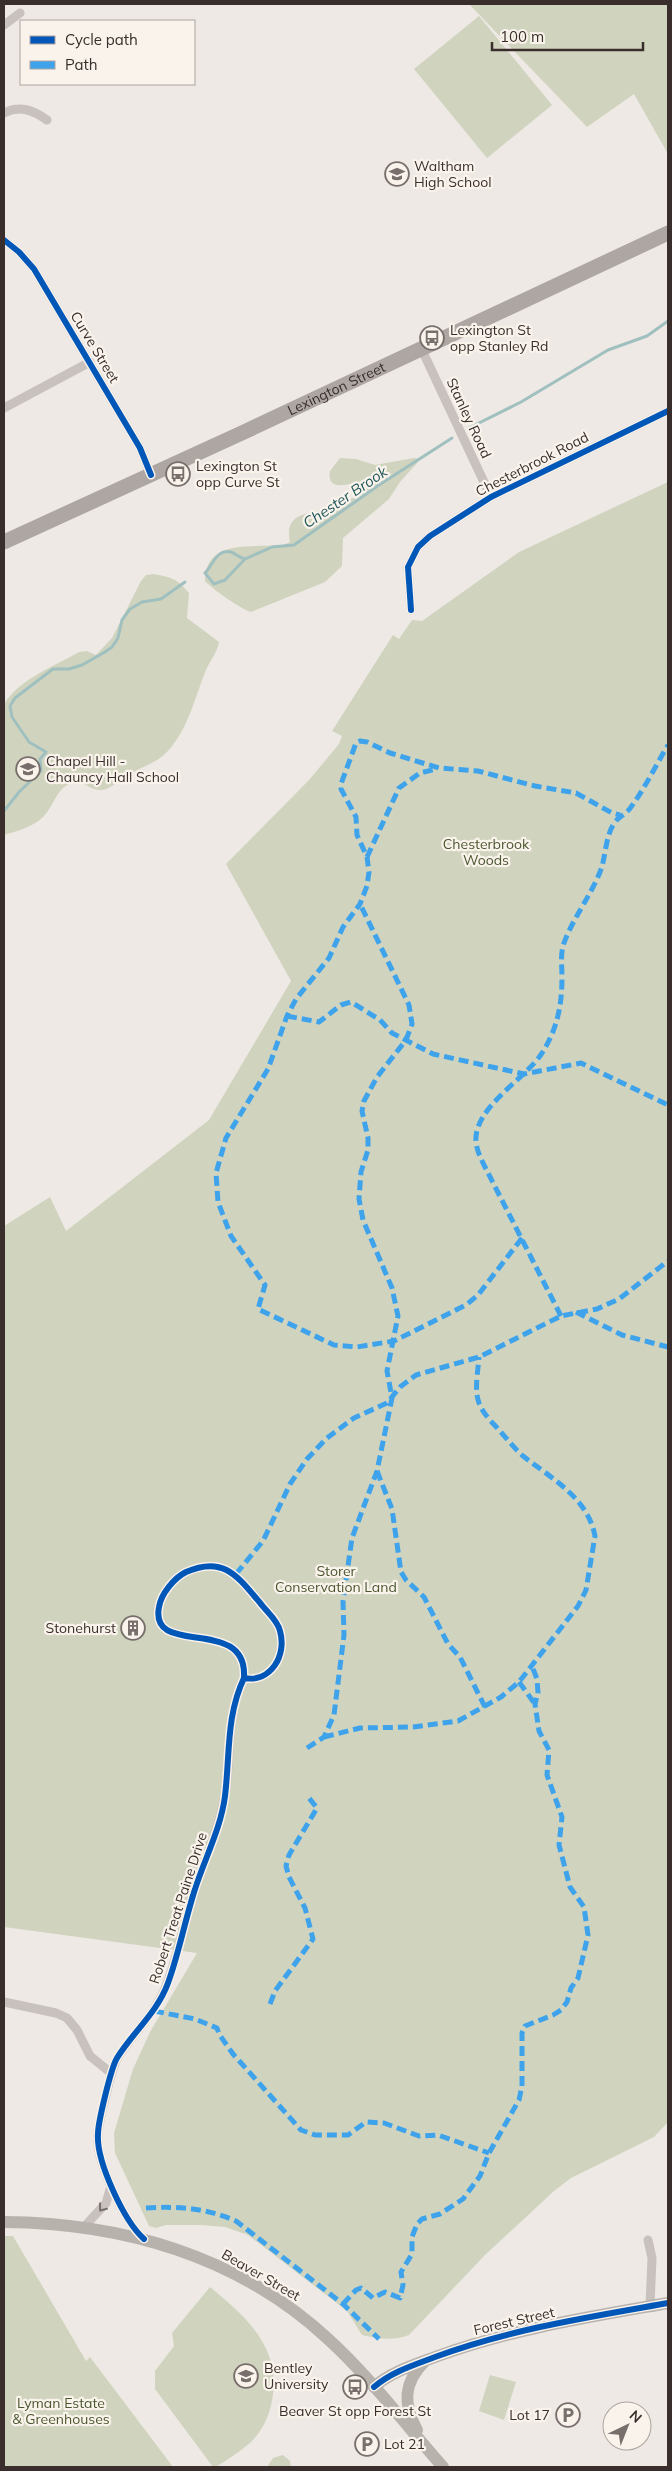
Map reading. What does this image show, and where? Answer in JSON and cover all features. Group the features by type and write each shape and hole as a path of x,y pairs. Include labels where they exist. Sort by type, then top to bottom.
{"main road":[{"name":"Lexington Street","path":"4,542 422,350 668,233"},
{"name":"Beaver Street","path":"4,2222 85,2226 144,2239 216,2266 283,2303 327,2338 374,2387 443,2467"},
{"name":"Forest Street","path":"374,2387 390,2376 478,2342 519,2331 668,2303"},
{"path":"425,2361 409,2384 407,2403 412,2422 434,2457"}],"street":[{"path":"4,25 20,13"},
{"path":"4,113 21,108 36,113 47,120"},
{"name":"Curve Street","path":"4,240 19,252 34,269 140,448 151,475"},
{"name":"Stanley Road","path":"422,350 491,497"},
{"path":"4,408 90,362"},
{"name":"Chesterbrook Road","path":"411,610 408,567 418,547 430,536 491,497 668,410"},
{"path":"212,1566 227,1569 236,1574 280,1628 282,1638 281,1650 271,1670 264,1677 254,1680 244,1678 245,1668 241,1658 226,1643 174,1634 164,1626 158,1616 159,1606 170,1586 182,1574 197,1568 212,1566"},
{"name":"Robert Treat Paine Drive","path":"144,2239 131,2224 112,2186 97,2147 98,2131 111,2073 118,2058 154,2011 167,1985 179,1950 195,1890 221,1818 225,1796 231,1716 236,1695 244,1678"},
{"path":"4,2002 56,2013 67,2018 77,2030 90,2056 111,2073"},
{"path":"85,2226 106,2203 112,2186"},
{"path":"648,2240 652,2258 650,2306"}],"green space":[{"path":"469,4 668,4 668,154 634,94 587,127"},
{"path":"479,16 552,105 487,158 414,69"},
{"path":"340,458 356,459 375,465 414,458 418,459 418,462 400,482 389,499 343,538 342,566 325,582 251,612 227,598 205,581 207,567 213,558 222,552 245,546 283,545 290,542 290,526 298,517 326,509 363,492 367,487 363,482 336,485 332,482 330,471"},
{"name":"Storer Conservation Land","path":"668,482 668,2122 654,2137 571,2178 554,2191 485,2255 409,2335 391,2339 374,2338 362,2335 347,2311 248,2235 225,2227 166,2225 156,2228 149,2226 115,2153 114,2133 133,2069 150,2032 197,1953 4,1927 4,1226 50,1197 66,1231 209,1120 291,981 226,864 309,780 339,744 342,736 332,731 393,635 399,639 412,620 422,621 519,552"},
{"path":"154,574 174,579 185,588 189,593 187,618 219,642 206,670 186,724 167,752 153,762 106,789 96,789 81,782 66,786 58,794 43,817 25,828 4,835 4,704 19,687 48,668 79,652 87,651 96,655 112,638 141,581 146,575"},
{"name":"Lyman Estate & Greenhouses","path":"4,2236 13,2236 86,2361 90,2357 173,2467 4,2467"},
{"path":"210,2287 235,2309 257,2333 271,2361 273,2377 271,2407 260,2432 247,2446 216,2467 213,2467 155,2389 155,2371 174,2346 172,2333"},
{"path":"490,2375 516,2382 504,2420 479,2411"},
{"path":"283,2455 290,2461 291,2467 267,2467 273,2458"}],"waterway":[{"name":"Chester Brook","path":"469,428 521,402 608,350 647,336 668,321"},
{"name":"Chester Brook","path":"245,559 231,552 222,552 205,573 214,584 225,580 245,559 272,547 294,545 379,485 452,438"},
{"name":"Chester Brook","path":"4,811 19,792 41,771 40,759 46,752 29,742 12,717 10,706 15,698 53,669 69,669 82,665 105,652 112,647 118,638 122,620 130,609 142,602 161,599 185,582"}],"marked path":[{"path":"522,1238 478,1295 466,1305 394,1341 357,1347 334,1345 258,1309 265,1285 231,1236 218,1202 216,1173 226,1138 268,1069 287,1016 296,999 329,958 343,927 360,904 367,886 369,872 367,857 357,835 356,817 341,789 341,784 356,743 360,741 367,742 390,753 439,768 478,771 535,786 576,793 612,813 620,815"},
{"path":"561,1316 481,1158 477,1149 477,1130 482,1118 490,1107 540,1056 551,1037 560,1008 564,943 600,872 608,836 613,825 629,810 636,800 668,745"},
{"path":"367,857 399,788 420,773 436,769"},
{"path":"307,1748 324,1737 334,1715 344,1635 343,1601 352,1538 377,1471 392,1398 387,1371 398,1316 392,1288 363,1220 359,1199 361,1172 368,1150 368,1138 362,1111 364,1101 377,1077 406,1040 412,1024 409,1005 360,904"},
{"path":"287,1016 319,1022 341,1005 351,1002 380,1020 392,1033 433,1054 524,1074 581,1063 668,1105"},
{"path":"236,1574 263,1541 290,1484 307,1459 327,1438 354,1418 387,1403 400,1387 416,1375 479,1357 561,1316 597,1309 619,1299 668,1261"},
{"path":"576,1312 622,1335 668,1347"},
{"path":"324,1737 360,1728 413,1727 458,1721 501,1697 519,1682 578,1606 586,1590 595,1536 591,1523 577,1500 523,1456 483,1411 477,1392 479,1357"},
{"path":"377,1471 392,1509 401,1572 406,1580 424,1597 448,1644 460,1657 485,1707"},
{"path":"343,2304 356,2290 361,2288 373,2298 385,2292 400,2298 403,2285 401,2272 412,2254 412,2237 417,2224 422,2219 440,2214 463,2199 480,2176 489,2153 519,2100 522,2086 522,2033 525,2026 561,2010 567,2002 571,1988 578,1978 588,1935 584,1907 570,1887 559,1845 562,1817 547,1775 549,1750 539,1731 535,1704 538,1693 537,1679 532,1666"},
{"path":"519,1682 535,1704"},
{"path":"270,2004 275,1991 313,1939 305,1908 289,1877 286,1866 289,1855 317,1808 309,1798"},
{"path":"154,2011 195,2019 217,2028 233,2054 301,2130 315,2135 348,2135 366,2122 384,2123 419,2136 438,2135 489,2153"},
{"path":"146,2208 192,2209 214,2213 236,2221 343,2304 379,2339"}],"cycle path":[{"path":"4,240 19,252 34,269 140,448 151,475"},
{"path":"411,610 408,567 418,547 430,536 491,497 668,411"},
{"path":"144,2239 128,2219 106,2174 98,2134 102,2107 111,2072 117,2058 158,2004 172,1972 195,1889 223,1808 227,1781 231,1721 238,1692 244,1678 262,1676 275,1665 279,1658 282,1640 277,1624 272,1617 245,1585 229,1572 211,1566 199,1567 186,1572 173,1582 162,1597 159,1607 160,1622 169,1631 216,1641 231,1647 241,1659 244,1678"},
{"path":"374,2387 395,2373 464,2347 521,2331 668,2303"}],"place":[{"name":"Waltham High School","path":"397,174"},
{"name":"Lexington St opp Stanley Rd","path":"432,338"},
{"name":"Lexington St opp Curve St","path":"178,474"},
{"name":"Chapel Hill - Chauncy Hall School","path":"28,769"},
{"name":"Stonehurst","path":"133,1628"},
{"name":"Bentley University","path":"246,2376"},
{"name":"Beaver St opp Forest St","path":"355,2387"},
{"name":"Lot 17","path":"568,2415"},
{"name":"Lot 21","path":"367,2444"}],"park label":[{"name":"Chesterbrook Woods","path":"486,852"}]}
